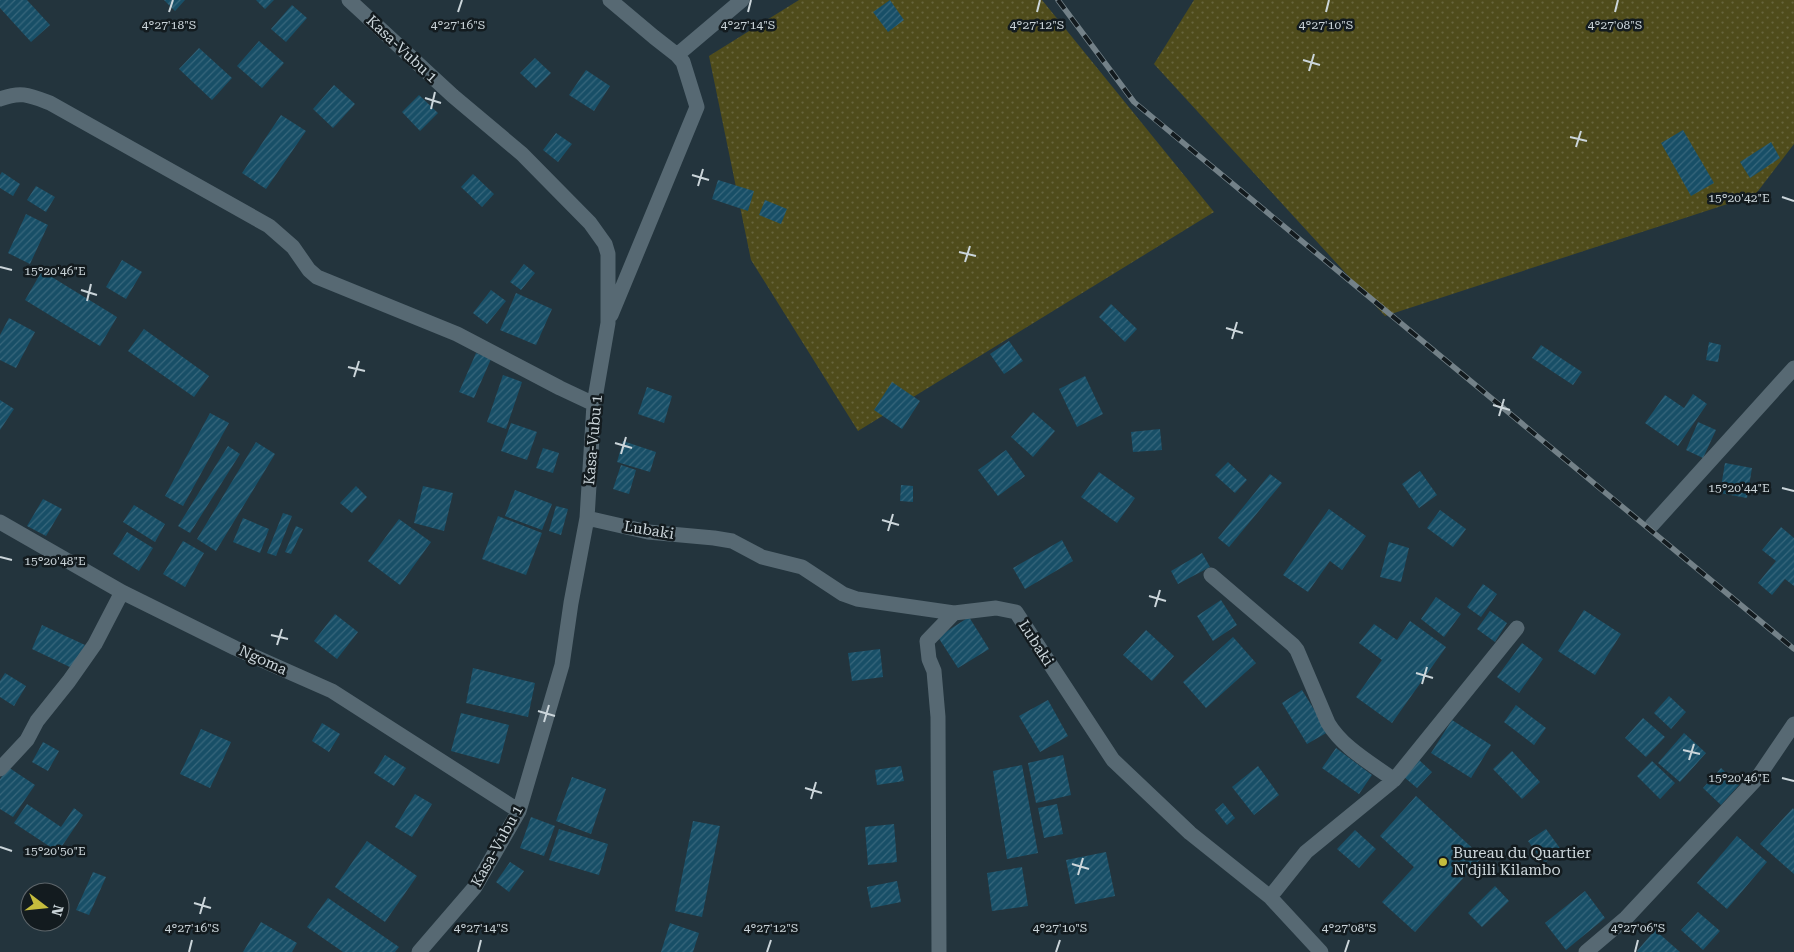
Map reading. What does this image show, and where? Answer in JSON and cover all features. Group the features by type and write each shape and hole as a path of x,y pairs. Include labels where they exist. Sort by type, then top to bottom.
{"street":[{"name":"Kasa-Vubu 1","path":"349,0 453,96 522,154 598,233 605,244 608,254 608,324 594,404 587,518 571,603 562,666 519,811 475,887 419,952"},
{"path":"608,324 697,107 683,62 677,54 610,0"},
{"path":"677,54 742,0"},
{"path":"0,99 14,93 50,103 269,226 294,247 309,270 317,277 457,334 594,404"},
{"path":"1652,525 1794,368"},
{"name":"Lubaki","path":"587,518 648,532 732,541 762,557 802,567 843,594 857,599 954,613 996,608 1016,612 1113,760 1190,833 1270,897 1321,952"},
{"name":"Ngoma","path":"0,522 122,592 235,648 332,691 519,811"},
{"path":"1212,576 1293,645 1297,650 1328,723 1335,734 1343,743 1394,780"},
{"path":"0,769 27,740 37,721 95,644 122,592"},
{"path":"939,952 938,717 934,671 929,658 927,641 954,613"},
{"path":"1270,897 1306,852 1394,780 1517,628"},
{"path":"1586,952 1626,918 1758,777 1794,724"}],"shaded area":[{"path":"799,0 1042,0 1214,212 858,431 751,260 709,56"},
{"path":"1194,0 1794,0 1794,144 1755,195 1385,316 1154,64"}],"building":[{"path":"0,0 27,0 50,25 31,42 0,8"},
{"path":"164,0 185,0 175,11"},
{"path":"256,0 274,0 265,9"},
{"path":"890,0 904,20 888,32 873,12"},
{"path":"292,5 307,18 286,42 271,29"},
{"path":"259,41 284,63 262,88 237,66"},
{"path":"199,48 232,78 212,100 179,69"},
{"path":"535,58 551,73 536,88 520,73"},
{"path":"586,70 610,86 594,111 569,95"},
{"path":"334,85 355,104 333,128 313,109"},
{"path":"419,95 438,113 420,131 402,112"},
{"path":"281,115 306,131 266,189 242,173"},
{"path":"1683,130 1714,183 1691,196 1661,143"},
{"path":"556,133 572,144 558,162 543,150"},
{"path":"1771,142 1780,158 1750,178 1740,162"},
{"path":"2,172 20,184 13,196 0,188 0,175"},
{"path":"473,174 494,194 482,207 461,187"},
{"path":"718,180 754,191 748,211 712,199"},
{"path":"36,186 55,197 46,212 27,200"},
{"path":"765,200 787,209 781,224 759,215"},
{"path":"26,214 48,225 30,264 8,253"},
{"path":"122,260 142,272 126,299 106,287"},
{"path":"524,264 535,273 521,290 510,282"},
{"path":"42,271 117,317 100,346 25,300"},
{"path":"491,290 506,301 487,324 473,313"},
{"path":"516,293 552,309 536,345 500,330"},
{"path":"1111,304 1137,329 1125,342 1099,317"},
{"path":"9,318 35,332 16,368 0,360 0,335"},
{"path":"144,329 209,376 194,397 128,351"},
{"path":"1009,341 1023,361 1004,374 990,354"},
{"path":"1709,342 1721,345 1718,362 1706,360"},
{"path":"1541,345 1582,372 1573,385 1532,358"},
{"path":"476,353 491,359 474,398 459,392"},
{"path":"503,375 522,382 506,429 487,422"},
{"path":"1085,376 1103,414 1077,427 1059,389"},
{"path":"892,382 920,401 902,429 874,410"},
{"path":"647,387 672,396 664,423 638,414"},
{"path":"1693,394 1707,404 1678,446 1645,423 1665,395 1684,408"},
{"path":"0,400 14,409 0,430"},
{"path":"1033,412 1055,431 1033,457 1011,437"},
{"path":"210,413 229,423 183,506 165,496"},
{"path":"1698,422 1716,430 1703,458 1686,450"},
{"path":"511,423 537,432 527,460 501,451"},
{"path":"1160,429 1162,450 1133,452 1131,432"},
{"path":"623,441 656,452 650,472 617,462"},
{"path":"256,442 275,454 216,551 197,539"},
{"path":"228,446 240,454 190,533 178,526"},
{"path":"543,448 559,453 553,473 536,468"},
{"path":"1006,450 1025,476 998,496 978,470"},
{"path":"1228,462 1247,480 1235,493 1215,475"},
{"path":"1725,463 1752,468 1747,498 1720,493"},
{"path":"621,465 636,470 629,494 613,489"},
{"path":"1420,471 1437,495 1419,508 1402,484"},
{"path":"1099,472 1135,498 1117,523 1081,497"},
{"path":"1270,474 1282,483 1229,547 1218,538"},
{"path":"901,485 913,486 913,502 900,501"},
{"path":"356,486 367,497 352,513 340,503"},
{"path":"423,486 453,493 444,531 414,523"},
{"path":"515,490 552,504 542,530 505,516"},
{"path":"43,499 62,509 46,536 27,526"},
{"path":"134,505 165,524 155,542 123,522"},
{"path":"556,506 568,509 561,535 549,531"},
{"path":"1329,509 1366,536 1342,570 1330,561 1308,592 1283,575"},
{"path":"1440,510 1466,529 1453,547 1427,528"},
{"path":"283,513 292,516 276,556 267,553"},
{"path":"498,516 542,533 526,575 482,559"},
{"path":"243,518 269,529 260,553 233,542"},
{"path":"399,519 431,542 400,585 368,561"},
{"path":"296,526 303,529 291,554 285,552"},
{"path":"1781,527 1794,538 1794,586 1785,579 1772,595 1758,583 1776,561 1762,550"},
{"path":"127,532 153,548 139,571 113,554"},
{"path":"1062,540 1073,561 1025,589 1013,568"},
{"path":"183,541 204,553 185,587 163,574"},
{"path":"1389,542 1409,548 1401,582 1380,577"},
{"path":"1202,553 1210,567 1178,584 1171,571"},
{"path":"1483,584 1497,594 1481,617 1467,607"},
{"path":"1436,597 1461,614 1444,637 1421,619"},
{"path":"1221,600 1237,625 1213,641 1197,616"},
{"path":"1584,610 1621,634 1595,675 1558,651"},
{"path":"1490,611 1507,623 1495,642 1477,629"},
{"path":"335,614 358,632 337,659 314,641"},
{"path":"969,617 989,649 958,668 938,637"},
{"path":"1410,621 1446,647 1392,723 1356,697 1382,660 1359,643 1374,624 1397,640"},
{"path":"42,625 85,645 74,669 32,649"},
{"path":"1146,630 1174,656 1152,681 1123,655"},
{"path":"1233,637 1256,663 1206,708 1183,682"},
{"path":"1522,643 1543,659 1519,693 1497,677"},
{"path":"880,649 883,677 852,681 848,653"},
{"path":"473,668 535,683 528,717 466,703"},
{"path":"5,673 26,686 14,706 0,697 0,681"},
{"path":"1302,690 1328,732 1307,744 1282,703"},
{"path":"1669,696 1686,712 1671,729 1654,713"},
{"path":"1048,700 1068,736 1040,752 1019,716"},
{"path":"1516,705 1546,728 1534,745 1504,722"},
{"path":"461,713 509,725 499,764 451,751"},
{"path":"1643,718 1665,737 1646,757 1625,738"},
{"path":"1452,720 1491,745 1471,778 1431,753"},
{"path":"322,723 340,734 329,752 312,741"},
{"path":"201,729 231,742 210,788 180,774"},
{"path":"1684,733 1706,753 1680,782 1658,763"},
{"path":"43,742 59,751 48,771 32,762"},
{"path":"1336,748 1372,775 1359,794 1322,768"},
{"path":"1512,751 1540,782 1522,799 1493,769"},
{"path":"385,755 406,768 394,786 374,773"},
{"path":"1063,755 1071,795 1036,803 1028,763"},
{"path":"1419,760 1432,772 1417,788 1404,777"},
{"path":"1652,761 1675,783 1660,799 1637,776"},
{"path":"1022,765 1038,853 1007,859 993,771"},
{"path":"901,766 904,781 877,785 875,770"},
{"path":"1258,766 1279,795 1254,815 1232,787"},
{"path":"8,767 35,785 13,817 0,809 0,779"},
{"path":"1721,768 1739,785 1721,805 1703,788"},
{"path":"572,777 606,789 591,834 556,821"},
{"path":"415,794 432,804 412,837 395,827"},
{"name":"Bureau du Quartier N'djili Kilambo","path":"1416,796 1482,857 1415,932 1382,902 1414,867 1380,836"},
{"path":"1223,803 1235,818 1227,825 1215,810"},
{"path":"27,804 61,827 74,808 83,815 58,852 14,823"},
{"path":"1057,804 1063,834 1044,838 1038,808"},
{"path":"1793,808 1794,810 1794,874 1760,844"},
{"path":"531,817 555,826 544,856 520,848"},
{"path":"693,821 720,826 702,917 675,911"},
{"path":"894,824 897,862 868,865 865,827"},
{"path":"559,829 608,844 599,875 549,860"},
{"path":"1546,829 1562,851 1544,863 1528,841"},
{"path":"1355,830 1376,849 1359,868 1337,849"},
{"path":"1737,836 1767,862 1727,909 1697,883"},
{"path":"367,841 417,876 385,922 335,887"},
{"path":"1106,852 1115,896 1075,904 1066,860"},
{"path":"510,862 524,871 509,892 496,882"},
{"path":"1022,867 1028,906 992,911 987,873"},
{"path":"93,872 106,877 89,915 76,910"},
{"path":"897,881 901,902 871,908 867,887"},
{"path":"1495,886 1509,901 1482,927 1468,913"},
{"path":"1585,891 1605,918 1566,950 1545,923"},
{"path":"328,898 399,947 395,952 343,952 307,927"},
{"path":"1698,912 1720,931 1703,950 1681,930"},
{"path":"261,922 297,943 292,952 243,952"},
{"path":"670,923 699,933 693,952 661,952"},
{"path":"1655,930 1680,952 1638,952"}],"railway":[{"path":"1058,0 1134,102 1794,649"}],"place":[{"name":"Bureau du Quartier N'djili Kilambo","path":"1443,862"}]}
